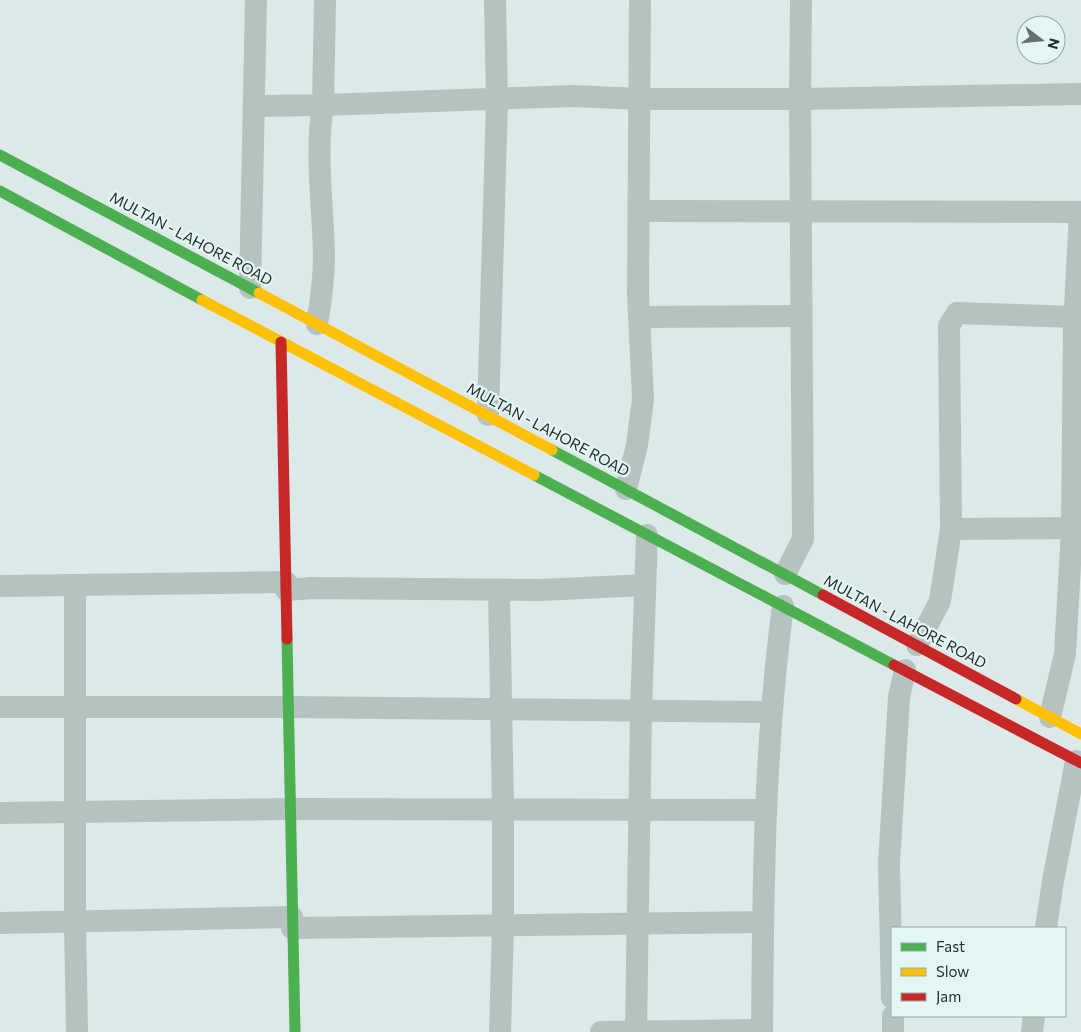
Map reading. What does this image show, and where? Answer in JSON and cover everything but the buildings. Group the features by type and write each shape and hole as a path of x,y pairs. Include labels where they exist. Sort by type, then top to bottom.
{"main road":[{"name":"MULTAN - LAHORE ROAD","path":"0,155 93,208 318,324 1081,734"},
{"path":"0,191 81,230 281,342 1078,762"},
{"path":"281,342 295,1032"}],"street":[{"path":"250,288 256,0"},
{"path":"318,324 323,289 324,257 320,176 324,105 325,0"},
{"path":"488,415 497,100 495,0"},
{"path":"626,489 637,445 643,399 638,294 640,0"},
{"path":"785,574 803,539 801,0"},
{"path":"254,106 497,100 573,96 640,99 800,99 1081,94"},
{"path":"639,211 801,213 1081,212 1074,316 1076,529 1065,654 1050,717"},
{"path":"917,645 940,601 951,529 949,326 957,313 1074,316"},
{"path":"639,317 801,316"},
{"path":"951,529 1076,529"},
{"path":"636,1032 641,710 647,535"},
{"path":"75,585 75,922 78,1032"},
{"path":"0,586 286,586 312,588 542,590 645,585"},
{"path":"499,590 503,809 503,926 500,1032"},
{"path":"601,1032 762,1031 765,810 771,712 783,606"},
{"path":"891,953 889,864 896,776 899,697 904,670"},
{"path":"0,707 288,707 771,712"},
{"path":"1046,927 1055,872 1078,762"},
{"path":"0,813 290,809 765,810"},
{"path":"0,923 292,923 503,926 763,922"},
{"path":"893,1017 893,1032"},
{"path":"1032,1032 1034,1017"}],"traffic: fast":[{"path":"0,155 259,293"},
{"path":"0,191 202,300"},
{"path":"552,450 823,595"},
{"path":"534,475 894,665"},
{"path":"287,639 295,1032"}],"traffic: slow":[{"path":"259,293 552,450"},
{"path":"202,300 534,475"},
{"path":"1016,699 1081,734"}],"traffic: jam":[{"path":"281,342 287,639"},
{"path":"823,595 1016,699"},
{"path":"894,665 1081,763"}]}
